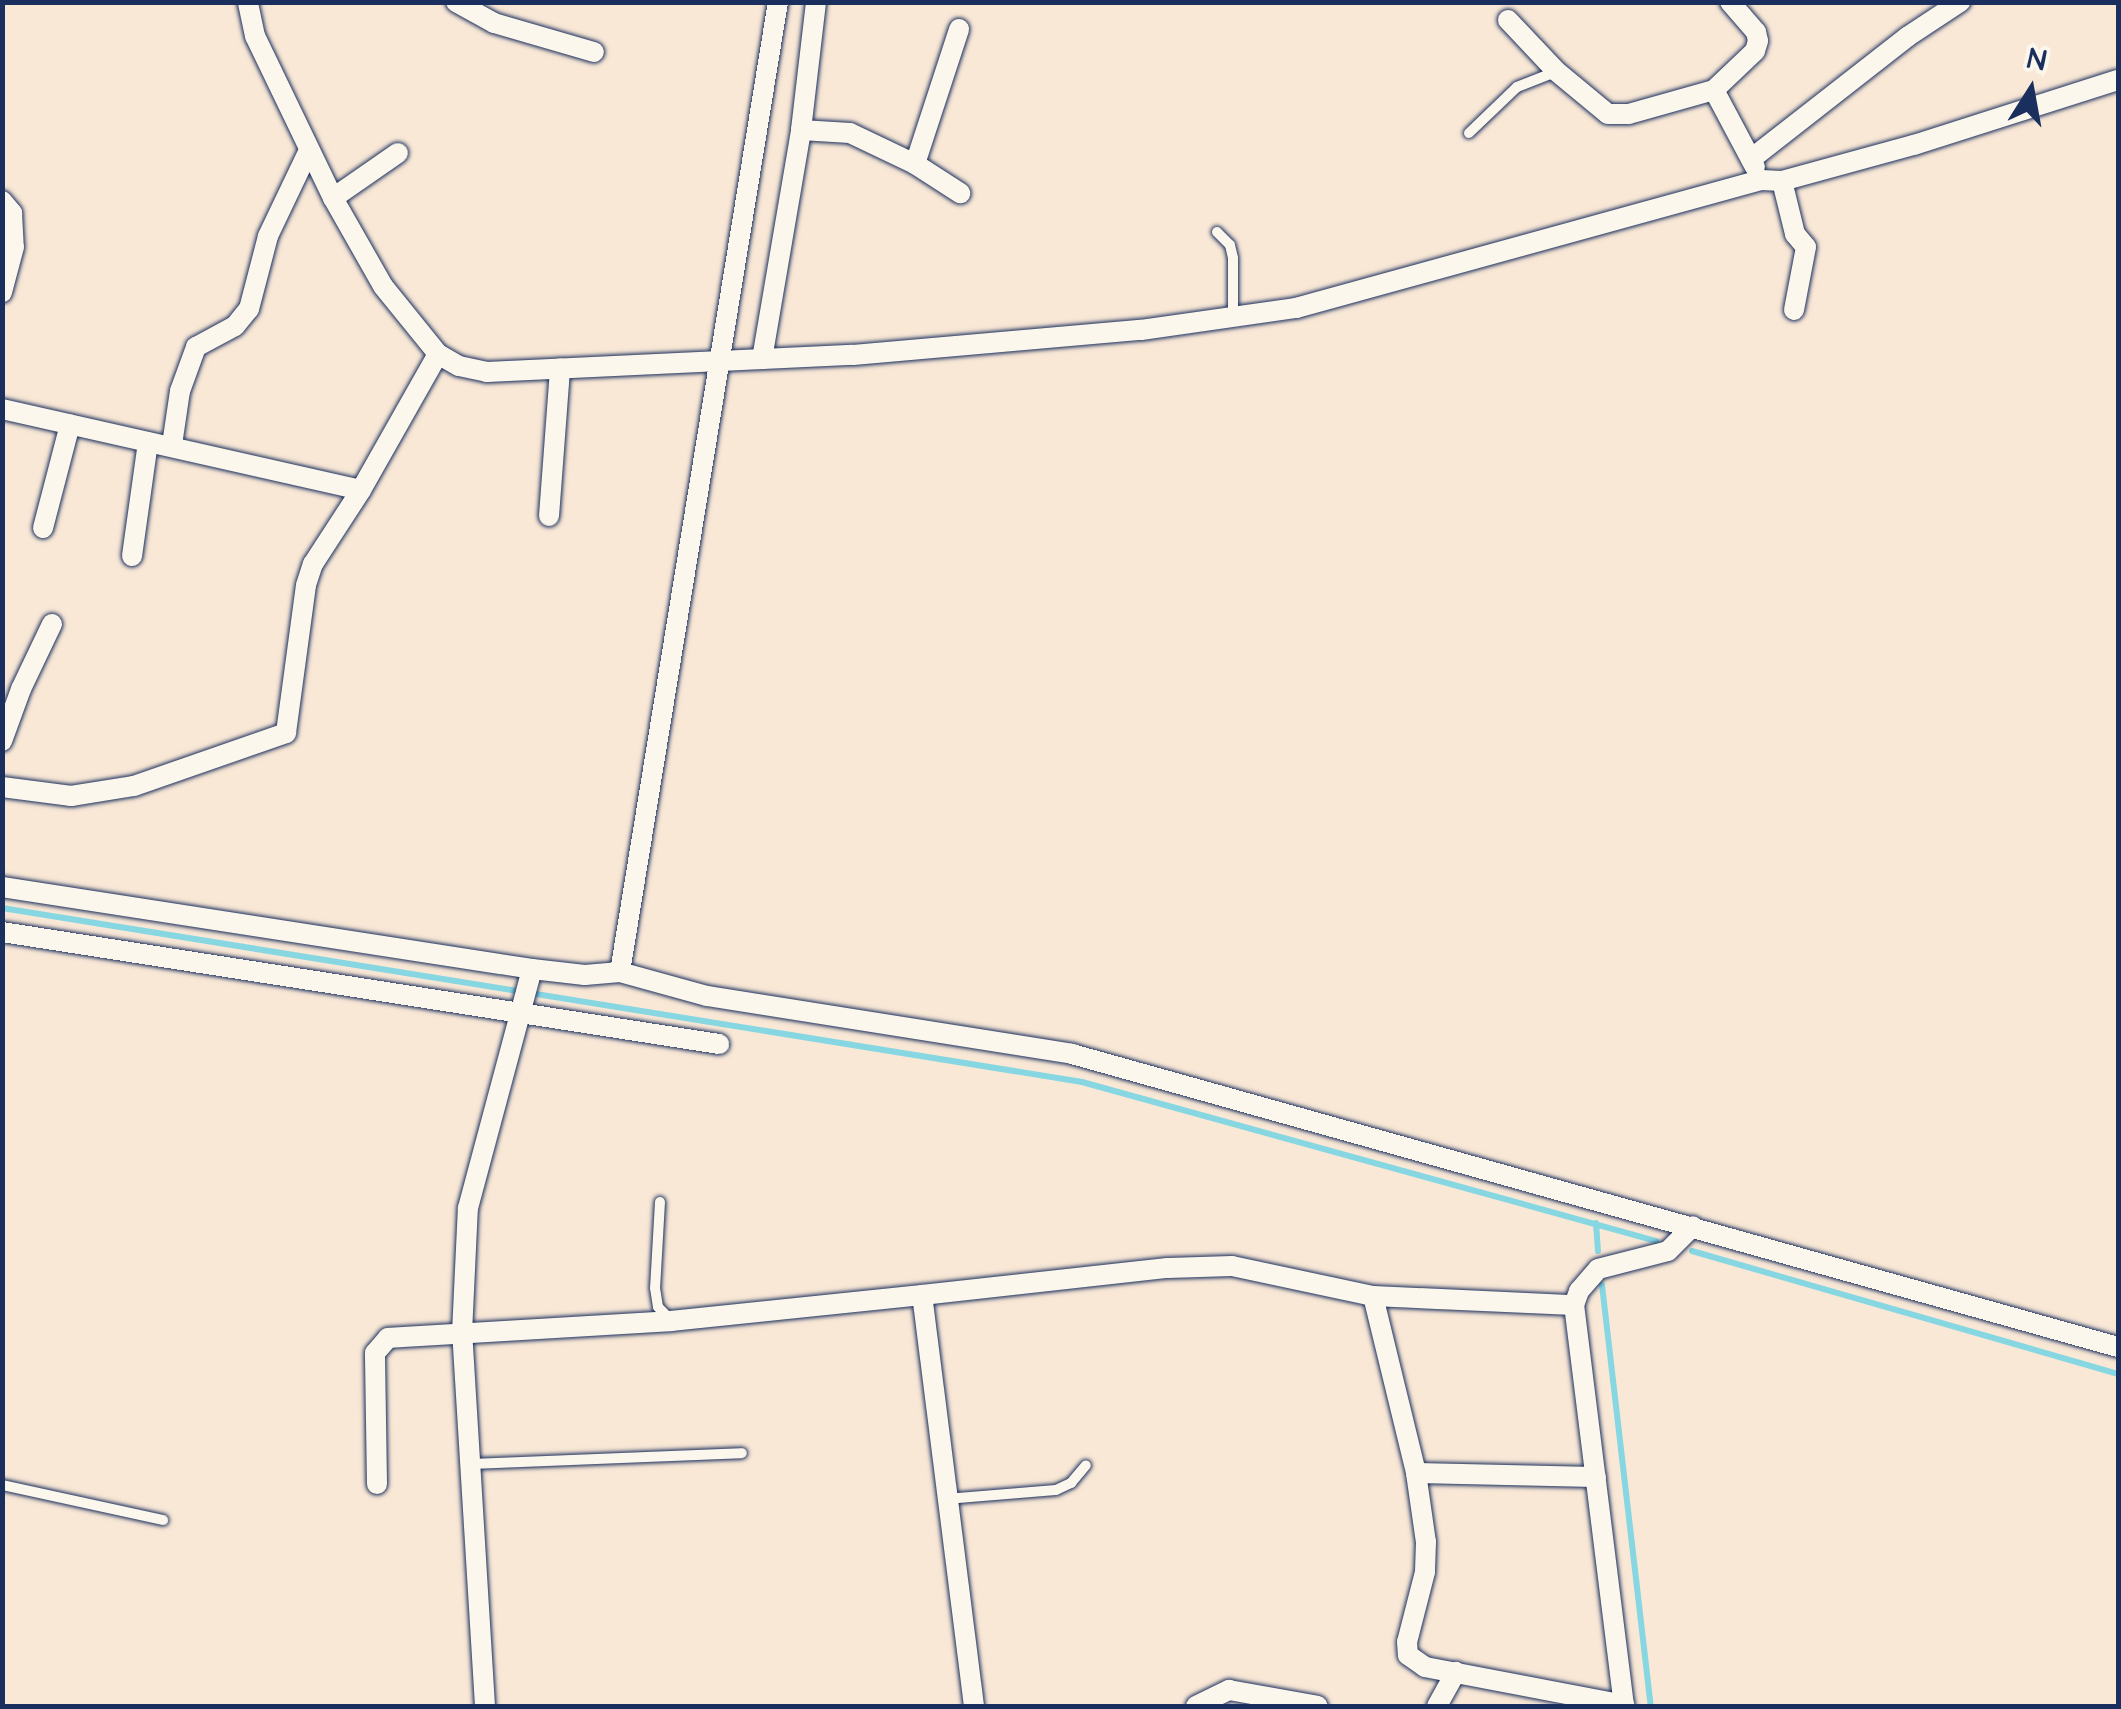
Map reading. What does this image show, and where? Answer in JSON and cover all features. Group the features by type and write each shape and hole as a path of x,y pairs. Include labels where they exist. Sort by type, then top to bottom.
{"street":[{"path":"248,2 255,36 308,150 383,286 438,354 459,366 488,372 759,359 1141,330 1233,317 1358,293 2118,80"},
{"path":"456,2 494,23 594,52"},
{"path":"620,972 726,360 778,2"},
{"path":"759,359 801,130 816,2"},
{"path":"1508,20 1594,106 1618,116 1714,90 1755,51 1756,32 1730,2"},
{"path":"1751,159 1960,2"},
{"path":"915,164 958,29"},
{"path":"1714,90 1751,159 1771,180 1795,234 1806,247 1794,310"},
{"path":"801,130 850,133 915,164 960,193"},
{"path":"172,445 180,391 191,357 196,347 235,326 250,309 268,236 308,150"},
{"path":"333,198 398,153"},
{"path":"2,202 12,213 14,247 2,292"},
{"path":"2,787 71,796 134,786 286,733 306,585 313,564 361,490 438,354"},
{"path":"549,516 560,368"},
{"path":"2,410 361,490"},
{"path":"43,528 70,424"},
{"path":"132,556 148,442"},
{"path":"2,741 52,624"},
{"path":"2,887 532,969 586,975 620,972 707,996 1072,1054 2118,1347"},
{"path":"2,932 719,1044"},
{"path":"485,1706 462,1334 468,1208 532,969"},
{"path":"1373,1296 1416,1473 1427,1554 1407,1642 1408,1655 1414,1664 1624,1706 1574,1305 1579,1291 1598,1269 1668,1251 1692,1226"},
{"path":"377,1484 375,1364 380,1345 388,1338 671,1321 1168,1268 1232,1266 1373,1296 1574,1305"},
{"path":"922,1295 974,1706"},
{"path":"1416,1473 1596,1477"},
{"path":"1437,1706 1456,1672"},
{"path":"1196,1706 1229,1690 1318,1706"}],"lane":[{"path":"1469,133 1516,88 1556,71"},
{"path":"1217,232 1230,245 1233,258 1233,317"},
{"path":"660,1202 655,1288 658,1307 671,1321"},
{"path":"468,1464 742,1453"},
{"path":"945,1499 1056,1490 1071,1482 1086,1465"},
{"path":"2,1485 163,1520"}],"waterway":[{"path":"2,908 1082,1082 1656,1241"},
{"path":"1596,1223 1598,1251"},
{"path":"1692,1251 2118,1374"},
{"path":"1602,1285 1651,1706"}]}
